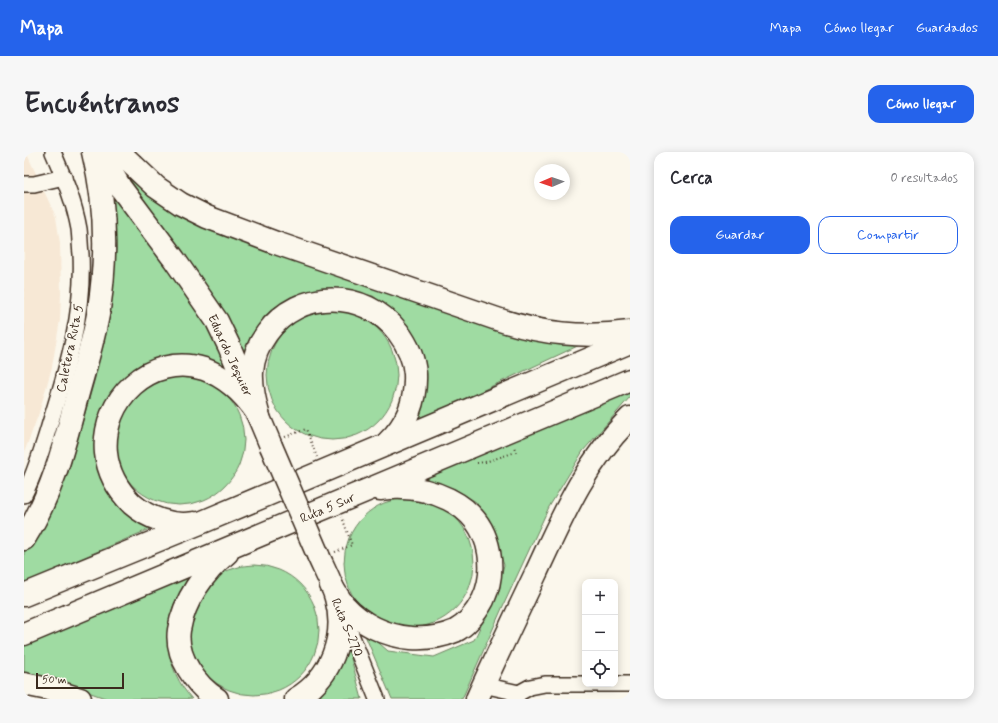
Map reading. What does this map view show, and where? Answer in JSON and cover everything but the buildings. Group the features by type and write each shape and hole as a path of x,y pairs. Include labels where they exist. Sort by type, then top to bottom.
{"highway":[{"path":"24,538 46,498 58,469 99,309 104,266 104,227 100,184 93,152"},
{"name":"Eduardo Jequier","path":"99,152 120,187 183,271 217,321 260,417 276,442 324,554"},
{"path":"119,152 156,187 181,204 207,217 269,240 497,319 533,330 592,336 630,332"},
{"path":"260,417 253,395 252,372 258,349 270,329 287,313 308,303 331,299 354,302 376,311 394,327 408,346 414,369 414,393 408,416 398,432 386,445"},
{"path":"24,595 205,521 630,342"},
{"name":"Ruta 5 Sur","path":"24,608 630,357"},
{"path":"205,521 190,524 178,524 156,518 135,507 120,490 110,470 106,447 108,425 116,405 129,388 147,375 169,367 192,367 203,369 214,374 233,387 252,406 260,417"},
{"name":"Ruta 5 Sur","path":"24,634 630,380"},
{"path":"480,692 560,521 578,486 601,451 630,418"},
{"path":"331,585 352,613 371,627 393,635 418,638 444,635 456,630 466,623 480,605 489,582 490,559 488,547 484,537 473,518 456,503 436,493 411,489 383,489 357,494"},
{"path":"217,699 206,691 191,674 182,653 178,631 187,605 200,581 209,569 238,544"},
{"name":"Ruta S-270","path":"324,554 331,585"},
{"path":"296,699 312,687 320,678 333,657 337,645 339,633 338,608 336,596 331,585"},
{"path":"24,684 48,689 80,699"}],"street":[{"name":"Caletera Ruta 5","path":"24,494 36,469 65,375 80,302 81,265 79,231 73,200 52,152"},
{"path":"24,184 34,184 64,177"},
{"name":"Ruta S-270","path":"331,585 377,699"},
{"path":"480,692 517,696 530,687 545,684 630,684"}],"path":[{"path":"276,442 306,429 322,471"},
{"path":"324,554 352,546"}],"shaded area":[{"path":"24,152 26,152 56,217 60,243 61,294 60,320 52,367 39,413 24,453"}],"green space":[{"path":"113,156 179,209 584,343 413,423 417,344 397,314 373,296 346,290 324,288 295,295 274,308 257,328 245,366 214,297"},
{"path":"107,183 197,300 232,369 209,362 123,380 108,398 98,419 95,454 152,528 24,583 24,551 30,543 67,476 95,378 107,315 116,249"},
{"path":"338,310 351,312 363,317 383,334 390,344 395,356 397,375 395,394 390,406 373,426 363,433 351,438 326,440 313,438 301,433 281,416 274,406 269,394 267,369 269,356 274,344 291,324 301,317 313,312"},
{"path":"185,375 204,380 225,394 239,415 243,427 243,453 239,465 225,486 204,500 192,504 173,505 154,500 133,486 119,465 115,453 114,434 119,415 133,394 154,380 166,376"},
{"path":"630,392 630,397 583,451 549,507 462,699 392,699 362,628 388,651 434,657 474,640 496,594 504,565 490,525 476,502 455,489 413,477"},
{"path":"415,498 428,500 440,505 460,522 467,532 472,544 474,563 472,582 467,594 450,614 440,621 428,626 403,628 390,626 378,621 358,604 351,594 346,582 344,557 346,544 351,532 368,512 378,505 390,500"},
{"path":"204,564 180,593 173,606 169,620 168,648 171,662 183,688 192,699 108,699 85,691 24,678 24,639"},
{"path":"260,565 273,567 285,572 305,589 312,599 317,611 319,630 317,649 312,661 295,681 285,688 273,693 248,695 235,693 223,688 203,671 196,661 191,649 189,624 191,611 196,599 213,579 223,572 235,567"},
{"path":"342,645 349,651 362,699 318,699 334,674"}]}
